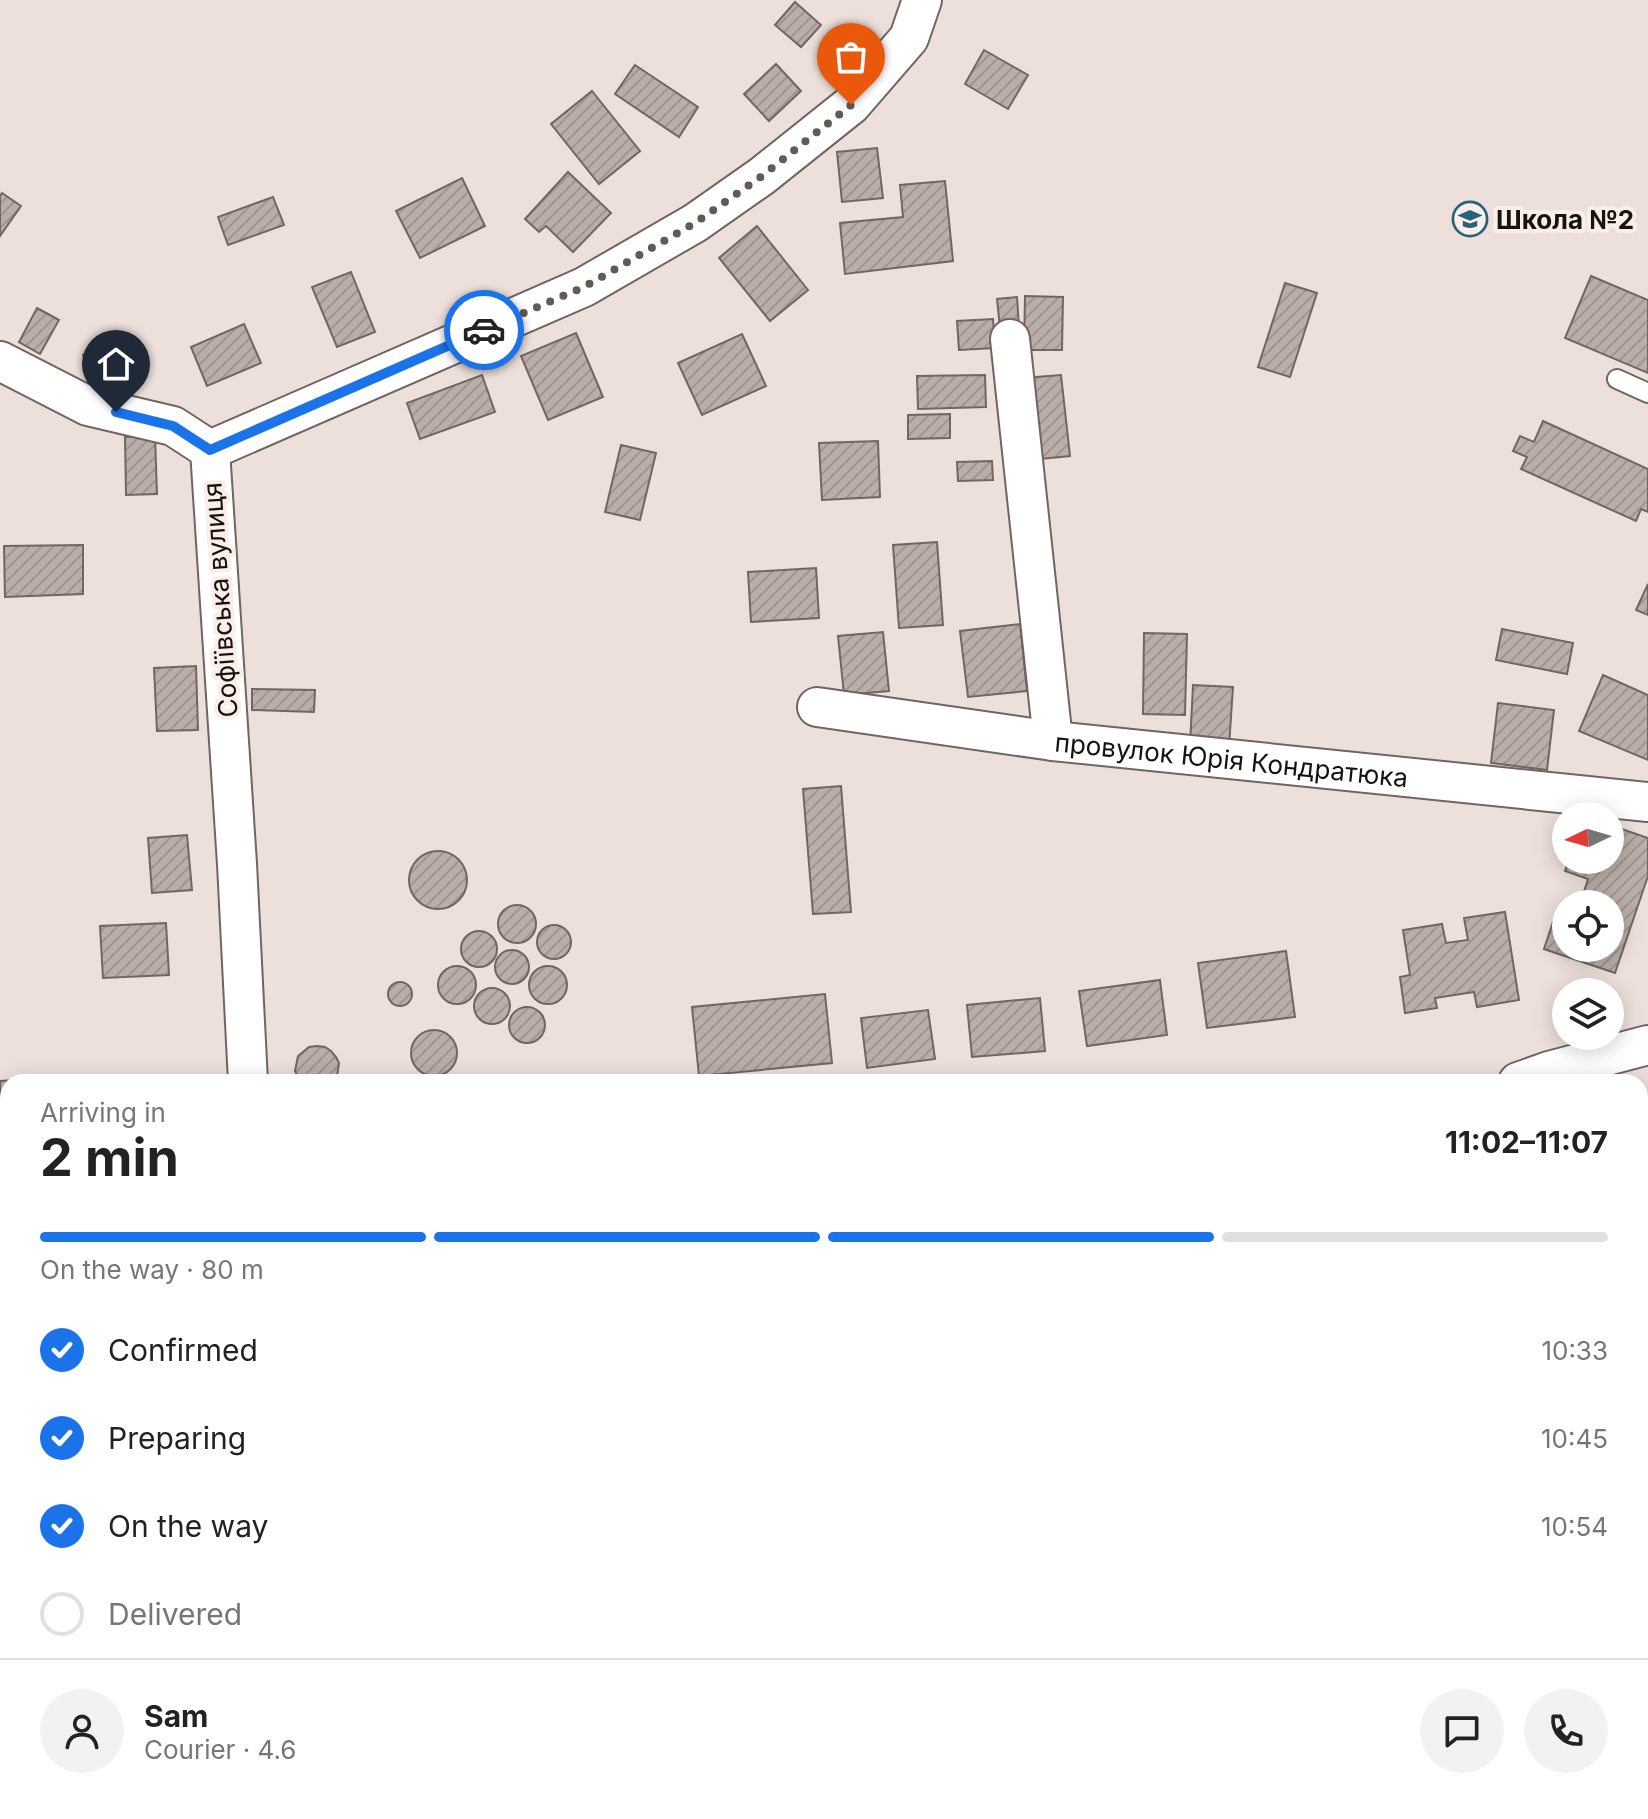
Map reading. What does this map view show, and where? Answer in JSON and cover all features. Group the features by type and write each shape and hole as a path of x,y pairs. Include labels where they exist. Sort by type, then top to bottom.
{"street":[{"name":"Софіївська вулиця","path":"248,1074 210,450 584,287 695,223 762,176 851,105 909,38 922,0"},
{"path":"1010,339 1053,741"},
{"path":"0,361 88,406 173,426 210,450"},
{"name":"провулок Юрія Кондратюка","path":"817,707 1053,741 1648,802"},
{"path":"1541,1074 1648,1045"}],"lane":[{"path":"1617,379 1648,393"}],"building":[{"path":"795,2 821,25 801,47 775,25"},
{"path":"984,50 1028,75 1008,109 965,84"},
{"path":"776,64 801,91 769,121 744,94"},
{"path":"635,65 698,107 679,137 615,94"},
{"path":"592,91 640,151 599,184 551,124"},
{"path":"877,148 883,198 842,202 837,152"},
{"path":"568,172 611,213 573,252 546,226 539,232 525,219"},
{"path":"462,178 485,226 420,258 396,211"},
{"path":"945,181 953,261 845,274 840,223 903,217 900,185"},
{"path":"2,193 21,206 0,236 0,196"},
{"path":"273,197 284,225 228,245 218,217"},
{"path":"757,226 808,290 770,321 719,258"},
{"path":"351,272 375,332 337,347 312,287"},
{"path":"1591,276 1648,300 1648,373 1565,338"},
{"path":"1285,283 1317,293 1290,377 1258,367"},
{"path":"1025,296 1063,297 1062,350 1024,350"},
{"path":"1017,297 1019,327 1000,328 997,299"},
{"path":"37,308 59,320 40,354 19,342"},
{"path":"993,319 995,348 959,350 957,321"},
{"path":"244,324 261,363 207,386 191,347"},
{"path":"576,333 603,397 548,420 521,356"},
{"path":"122,334 143,374 104,394 83,355"},
{"path":"742,334 766,386 702,415 678,363"},
{"path":"482,375 495,412 420,439 407,403"},
{"path":"985,375 986,407 918,409 917,376"},
{"path":"1061,375 1070,456 1030,460 1023,378"},
{"path":"950,414 950,438 908,439 908,415"},
{"path":"1543,421 1648,469 1648,512 1641,509 1636,521 1521,469 1527,457 1513,451 1520,436 1534,442"},
{"path":"155,436 157,494 126,495 125,437"},
{"path":"878,441 880,497 822,500 819,443"},
{"path":"621,445 656,453 640,520 605,512"},
{"path":"992,461 993,480 958,481 957,462"},
{"path":"937,542 943,625 899,628 893,545"},
{"path":"83,545 83,594 5,597 4,546"},
{"path":"816,568 819,618 751,622 748,572"},
{"path":"1648,584 1648,615 1636,610"},
{"path":"1020,624 1027,691 968,697 960,631"},
{"path":"1502,629 1573,643 1567,674 1496,660"},
{"path":"883,632 889,691 844,695 838,636"},
{"path":"1144,633 1187,634 1185,715 1143,714"},
{"path":"196,666 198,730 157,731 154,668"},
{"path":"1603,675 1648,695 1648,760 1579,731"},
{"path":"1193,685 1233,687 1229,747 1190,745"},
{"path":"252,689 315,690 314,712 252,710"},
{"path":"1498,703 1554,710 1547,770 1491,763"},
{"path":"841,786 851,912 813,914 803,789"},
{"path":"1624,830 1648,838 1648,876 1624,947 1624,890 1584,890 1588,879 1574,874 1624,874"},
{"path":"187,835 192,890 152,893 148,838"},
{"path":"438,851 458,860 467,880 458,900 438,909 418,900 409,880 418,860"},
{"path":"517,905 530,911 536,924 530,937 517,943 504,937 498,924 504,911"},
{"path":"1505,912 1519,1000 1477,1007 1474,992 1435,998 1437,1008 1405,1013 1400,977 1410,975 1403,930 1442,924 1446,943 1468,940 1464,918"},
{"path":"166,923 169,975 103,978 100,926"},
{"path":"554,925 566,930 571,942 566,954 554,959 542,954 537,942 542,930"},
{"path":"1552,925 1552,952 1544,949"},
{"path":"479,931 492,936 497,949 492,962 479,967 466,962 461,949 466,936"},
{"path":"512,950 524,955 529,967 524,979 512,984 500,979 495,967 500,955"},
{"path":"1286,951 1295,1017 1207,1028 1198,963"},
{"path":"1582,962 1619,962 1615,973"},
{"path":"457,966 471,971 476,985 471,999 457,1004 443,999 438,985 443,971"},
{"path":"548,966 561,972 567,985 561,998 548,1004 535,998 529,985 535,972"},
{"path":"1160,980 1167,1035 1087,1046 1079,991"},
{"path":"395,982 405,982 412,989 412,999 405,1006 395,1006 388,999 388,989"},
{"path":"492,988 505,993 510,1006 505,1019 492,1024 479,1019 474,1006 479,993"},
{"path":"825,994 832,1063 699,1074 692,1007"},
{"path":"1040,998 1045,1051 972,1057 967,1005"},
{"path":"527,1007 540,1012 545,1025 540,1038 527,1043 514,1038 509,1025 514,1012"},
{"path":"928,1010 935,1059 867,1068 861,1018"},
{"path":"425,1032 443,1032 455,1044 455,1062 443,1074 425,1074 413,1062 413,1044"},
{"path":"309,1047 325,1047 331,1051 339,1063 337,1074 296,1074 298,1056"}],"way so far":[{"path":"484,330 584,287 695,223 762,176 851,105"}],"place":[{"name":"Школа №2","path":"1470,219"}],"route":[{"path":"116,412 173,426 210,450 484,330"}]}
